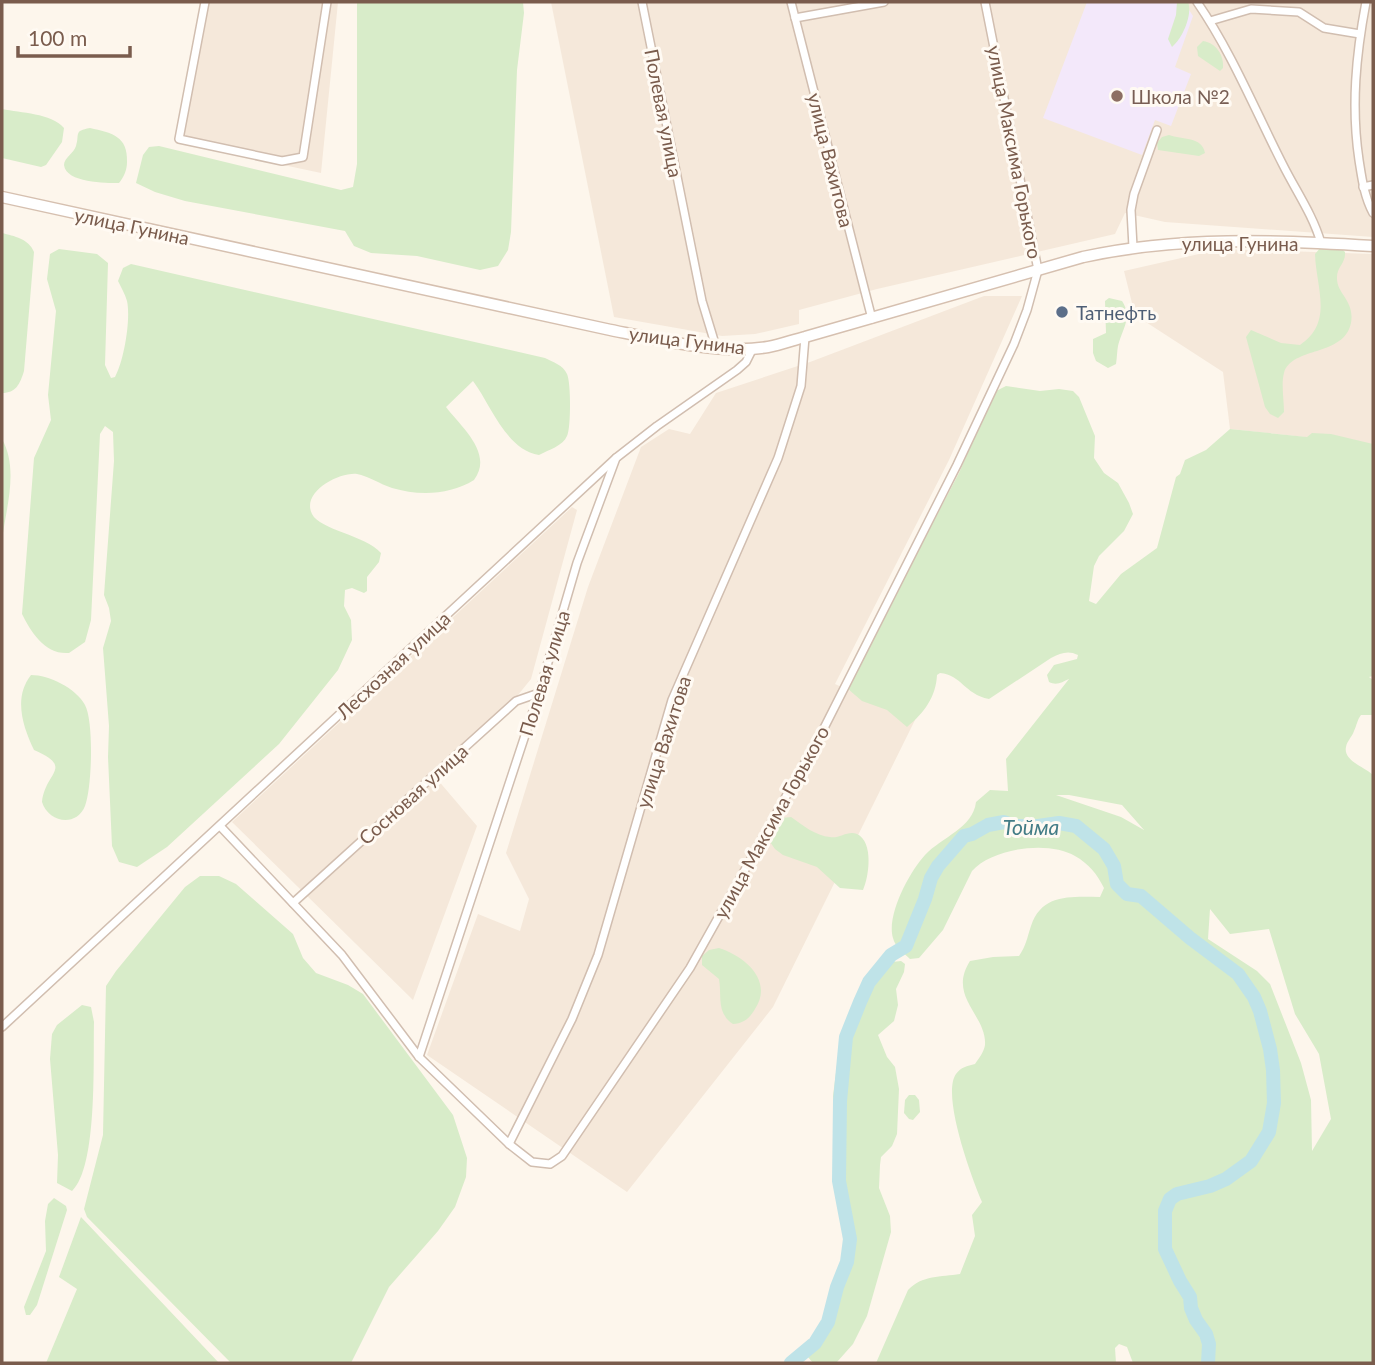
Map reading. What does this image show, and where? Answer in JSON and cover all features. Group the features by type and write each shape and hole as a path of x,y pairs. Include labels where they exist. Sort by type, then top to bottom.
{"main road":[{"name":"улица Гунина","path":"2,197 619,332 716,347 769,346 872,319 1083,257 1133,247 1201,242 1373,246"}],"street":[{"path":"205,2 179,139 282,161 303,157 327,2"},
{"name":"Полевая улица","path":"642,2 702,301 716,347"},
{"name":"улица Вахитова","path":"791,2 872,319"},
{"path":"795,18 884,2"},
{"name":"улица Максима Горького","path":"220,826 342,955 419,1057 509,1143 536,1164 550,1164 562,1157 691,968 822,732 957,465 1014,344 1027,310 1038,270 985,2"},
{"path":"1197,2 1239,72 1317,228 1321,243"},
{"path":"1366,2 1354,78 1354,125 1363,187 1373,213"},
{"path":"1210,21 1252,5 1299,12 1317,26 1360,34"},
{"path":"1133,247 1130,210 1157,130"},
{"path":"1363,187 1373,185"},
{"name":"улица Вахитова","path":"509,1143 572,1019 598,955 672,700 778,458 801,386 805,337"},
{"path":"616,458 737,370 746,362 753,348"},
{"name":"Полевая улица","path":"419,1057 539,693 577,564 616,458"},
{"name":"Лесхозная улица","path":"2,1027 616,458"},
{"name":"Сосновая улица","path":"293,903 516,701 539,693"}],"shaded area":[{"path":"207,2 338,2 321,173 181,143"},
{"path":"551,2 1373,2 1373,237 1165,222 1125,213 1115,234 877,289 799,310 799,324 755,334 722,336 614,317"},
{"name":"Школа №2","path":"1087,2 1184,2 1193,16 1175,67 1191,74 1171,126 1155,120 1142,155 1043,118"},
{"path":"1221,249 1373,254 1373,463 1314,438 1230,429 1223,372 1135,315 1124,271"},
{"path":"984,296 1022,296 949,460 835,684 915,720 773,1007 627,1192 427,1055 478,914 520,931 529,899 506,853 588,587 641,447 669,429 690,434 716,393 810,362"},
{"path":"572,507 577,510 531,679 496,722 437,779 477,826 413,1000 232,822"}],"green space":[{"path":"357,2 523,2 517,70 511,232 508,250 498,266 480,270 417,256 371,253 354,246 345,231 185,201 136,183 143,155 149,147 159,146 341,190 353,187 357,164"},
{"path":"1177,2 1188,2 1189,13 1183,33 1172,47 1168,39 1176,15"},
{"path":"1203,41 1212,44 1221,54 1223,68 1220,71 1198,56 1197,47"},
{"path":"2,109 44,116 64,128 62,142 46,165 41,167 2,158"},
{"path":"90,128 112,134 125,146 126,168 119,183 87,181 66,171 64,162 75,149 78,134 81,130"},
{"path":"1169,135 1196,141 1205,153 1199,156 1158,150 1157,143 1162,137"},
{"path":"2,233 25,241 34,252 24,371 17,387 2,393"},
{"path":"1321,247 1342,249 1345,252 1337,274 1337,283 1350,308 1351,323 1339,341 1289,364 1283,377 1284,412 1278,418 1270,414 1265,407 1246,337 1251,330 1281,343 1300,345 1310,336 1320,315 1315,254"},
{"path":"59,249 97,254 108,263 105,365 111,378 115,377 118,370 127,329 127,301 118,281 123,268 131,264 545,358 563,368 569,386 570,415 567,436 559,445 539,455 517,445 508,436 473,381 446,407 478,450 479,470 474,480 455,489 423,493 392,488 361,475 349,474 332,480 317,491 310,506 317,520 365,542 381,553 379,562 367,577 367,591 364,593 352,588 345,590 344,606 351,620 352,640 338,670 279,744 167,847 137,867 119,862 112,846 109,726 103,648 111,621 104,595 114,461 113,432 105,426 100,434 91,620 85,642 69,653 53,650 34,635 22,614 34,458 51,420 48,395 56,311 47,279 50,254"},
{"path":"1109,298 1122,301 1127,318 1118,346 1116,364 1108,368 1096,361 1093,339 1106,333 1105,301"},
{"path":"1006,386 1040,391 1059,389 1073,391 1079,397 1095,436 1094,458 1104,473 1118,483 1133,514 1124,531 1099,556 1094,566 1089,601 1096,604 1121,574 1157,548 1176,477 1180,474 1185,460 1206,450 1230,429 1307,437 1312,433 1331,434 1373,444 1373,676 1369,677 1373,680 1373,715 1361,715 1346,752 1351,760 1373,775 1373,1363 1133,1363 1127,1347 1119,1344 1115,1348 1116,1363 876,1363 908,1290 926,1279 960,1274 975,1236 972,1215 982,1202 960,1137 952,1100 952,1085 956,1074 962,1068 975,1064 985,1045 984,1034 965,995 963,985 964,974 970,961 1019,956 1036,915 1042,908 1050,902 1069,897 1100,897 1104,888 1088,866 1064,851 1036,848 1007,852 981,863 972,871 943,930 919,958 910,959 893,938 896,906 913,871 925,855 969,819 976,802 990,790 1008,791 1006,759 1069,679 1055,684 1049,682 1047,675 1054,665 1077,659 1078,655 1064,653 1051,658 989,699 974,693 953,677 940,673 928,704 907,727 887,710 862,701 848,689 850,680 959,473 994,392","holes":["1056,795 1122,805 1144,830 1121,817","1210,909 1230,934 1269,929 1295,1014 1319,1054 1331,1119 1312,1151 1311,1100 1301,1063 1270,984 1257,971 1208,939"]},
{"path":"2,439 10,463 11,476 2,540"},
{"path":"31,675 54,680 69,688 81,699 88,713 91,755 87,797 81,813 69,820 62,820 50,814 42,802 55,766 46,756 34,750 23,722 22,693"},
{"path":"791,817 820,835 833,837 854,833 862,838 869,860 863,890 840,888 817,867 783,855 775,849 770,842 772,828 782,818"},
{"path":"200,876 219,876 236,884 293,934 303,958 316,973 363,994 453,1115 467,1158 466,1177 455,1207 438,1231 389,1287 351,1363 231,1363 87,1217 84,1209 103,1135 106,986 185,887"},
{"path":"719,948 746,963 759,979 760,998 751,1015 740,1023 733,1024 724,1015 719,979 702,965 702,956 709,950"},
{"path":"901,961 905,964 896,989 898,1005 894,1021 878,1035 887,1057 895,1067 899,1089 897,1134 892,1146 881,1157 880,1165 879,1188 890,1216 891,1232 867,1316 853,1344 837,1362 813,1363 808,1353 830,1322 840,1265 846,1250 844,1210 834,1162 833,1096 838,1057 856,1004 892,962"},
{"path":"82,1005 91,1007 94,1022 92,1111 86,1160 72,1191 57,1183 58,1155 50,1059 52,1034 57,1025"},
{"path":"909,1095 915,1095 919,1100 920,1112 913,1120 904,1113 905,1100"},
{"path":"54,1198 66,1206 67,1210 37,1305 30,1315 26,1315 24,1307 46,1251 45,1221 48,1204"},
{"path":"81,1217 219,1363 46,1363 77,1289 59,1277"}],"waterway":[{"name":"Тойма","path":"791,1363 815,1343 828,1322 847,1262 850,1239 839,1181 840,1101 846,1037 869,982 891,955 906,946 938,866 964,836 988,825 1004,822 1014,826 1059,823 1076,826 1104,849 1114,866 1117,884 1127,894 1141,896 1238,974 1260,1011 1273,1070 1274,1103 1269,1132 1251,1161 1226,1179 1177,1194 1170,1199 1165,1211 1165,1249 1190,1297 1196,1320 1206,1334 1209,1344 1208,1363"}],"place":[{"name":"Школа №2","path":"1117,96"},
{"name":"Татнефть","path":"1062,312"}]}
